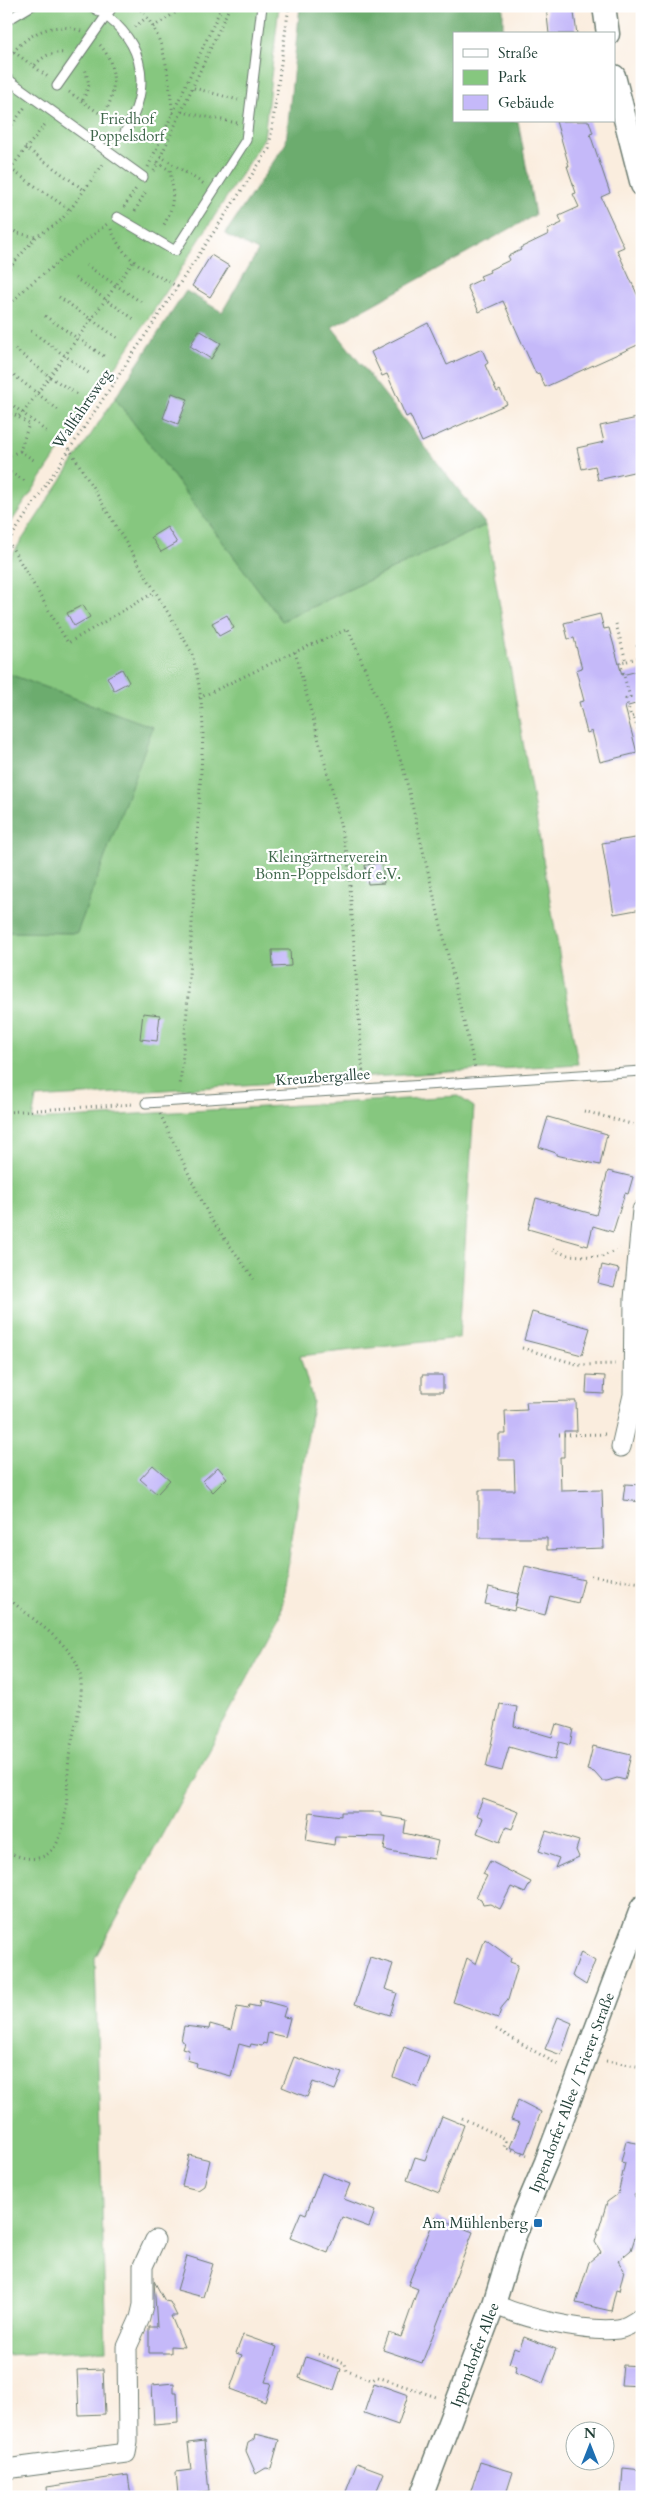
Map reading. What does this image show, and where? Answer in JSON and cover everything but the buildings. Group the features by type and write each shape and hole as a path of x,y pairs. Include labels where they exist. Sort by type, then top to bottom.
{"street":[{"path":"604,6 608,32"},
{"path":"616,84 642,185"},
{"path":"622,1440 633,1395 638,1238 642,1210"},
{"name":"Ippendorfer Allee / Trierer Straße","path":"494,2304 517,2230 546,2162 642,1907"},
{"path":"6,2469 126,2453 128,2442 127,2347 140,2318 143,2305 143,2266 155,2240"},
{"name":"Ippendorfer Allee","path":"421,2497 494,2304 511,2312 562,2324 619,2329 642,2317"}],"lane":[{"path":"6,21 22,9 31,6"},
{"path":"91,6 106,15 126,35 136,52 141,71 142,89 133,118 125,132"},
{"path":"57,86 113,6"},
{"path":"117,216 175,251 246,140 262,6"},
{"path":"6,78 148,178"},
{"name":"Kreuzbergallee","path":"146,1103 158,1105 362,1089 642,1071"}],"path":[{"path":"153,28 186,6"},
{"path":"148,178 194,88 230,6"},
{"path":"140,7 159,38 167,64 173,116"},
{"path":"194,88 222,97 250,102"},
{"path":"10,169 25,147 50,120 52,112 67,90"},
{"path":"182,112 247,124"},
{"path":"25,147 84,190"},
{"path":"6,272 36,237 59,222 70,210 110,153"},
{"path":"160,156 215,190"},
{"path":"154,239 166,222 175,191 170,170 157,163"},
{"path":"6,166 70,210"},
{"path":"128,223 149,186"},
{"path":"19,416 24,413 133,262 117,244 108,223"},
{"path":"6,226 17,233 36,237"},
{"name":"Wallfahrtsweg","path":"7,543 178,287 133,262"},
{"path":"86,265 116,287 144,304"},
{"path":"75,278 105,301 134,319"},
{"path":"59,297 118,339"},
{"path":"45,316 106,357"},
{"path":"31,331 90,374"},
{"path":"15,349 50,377 77,394"},
{"path":"6,369 61,412"},
{"path":"6,400 48,432"},
{"path":"6,415 12,412 29,424 20,451 6,457"},
{"path":"69,448 191,651 197,676 203,722 187,1010 179,1090 158,1105 210,1218 254,1279"},
{"path":"20,451 35,461"},
{"path":"6,470 25,481"},
{"path":"7,543 68,643 155,592"},
{"path":"616,624 626,661"},
{"path":"199,698 294,652 348,629 386,718 404,771 474,1062 476,1082"},
{"path":"641,742 634,716 631,717 626,699 630,697 620,662 640,657 637,644 642,643"},
{"path":"294,652 332,789 348,858 362,1050 362,1089"},
{"path":"6,1112 146,1103"},
{"path":"584,1111 642,1127"},
{"path":"554,1250 567,1255 602,1258 638,1238"},
{"path":"522,1348 580,1365 633,1363"},
{"path":"559,1435 622,1440"},
{"path":"591,1576 642,1583"},
{"path":"6,1596 66,1647 77,1664 81,1685 77,1722 69,1756 67,1803 58,1839 51,1851 41,1857 19,1858 6,1851"},
{"path":"496,2029 559,2065"},
{"path":"586,2058 642,2067"},
{"path":"462,2118 504,2138 506,2141 504,2148 520,2153"},
{"path":"318,2354 345,2363 347,2371 372,2380 378,2377 456,2404"}],"green space":[{"name":"Friedhof Poppelsdorf","path":"6,6 279,6 264,138 172,283 6,530"},
{"path":"300,6 503,6 503,32 453,32 453,122 518,122 535,215 332,327 486,525 282,621 115,398 186,291 222,312 258,251 225,234 286,143"},
{"name":"Kleingärtnerverein Bonn-Poppelsdorf e.V.","path":"115,398 282,621 486,525 578,1064 36,1098 32,1120 458,1096 474,1107 459,1338 300,1356 313,1401 280,1618 95,1958 106,2350 6,2355 6,932 77,933 152,727 6,673 6,564"},
{"path":"6,673 153,727 77,933 6,932"}],"place":[{"name":"Am Mühlenberg","path":"538,2223"}]}
